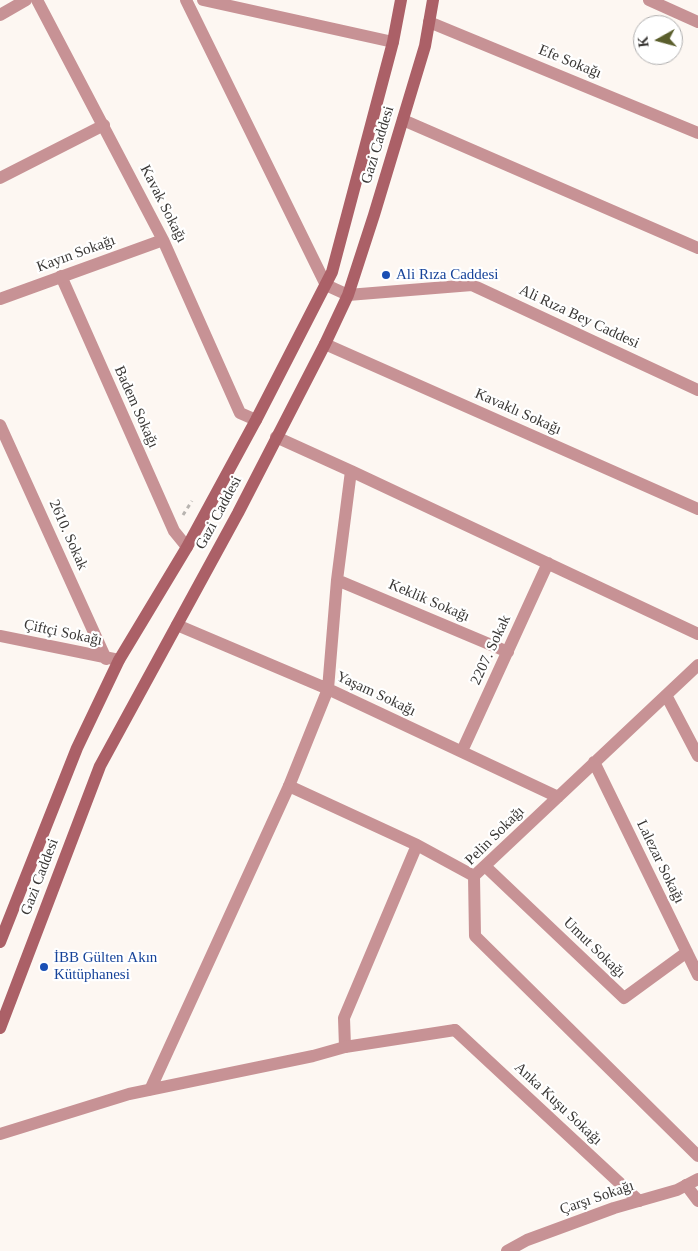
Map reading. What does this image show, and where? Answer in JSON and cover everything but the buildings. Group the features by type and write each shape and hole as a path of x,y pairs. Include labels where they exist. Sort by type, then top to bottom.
{"main road":[{"name":"Gazi Caddesi","path":"0,942 112,660 187,547 256,420 332,272 393,42 401,0"},
{"name":"Gazi Caddesi","path":"0,1028 100,766 177,625 325,344 348,295 425,46 433,0"}],"street":[{"path":"0,15 26,0"},
{"name":"Kavak Sokağı","path":"36,0 104,125 163,240 240,413 256,420"},
{"path":"186,0 326,285"},
{"path":"203,0 393,42"},
{"path":"649,0 698,22"},
{"name":"Efe Sokağı","path":"429,22 698,132"},
{"path":"402,120 698,248"},
{"path":"0,177 104,125"},
{"name":"Kayın Sokağı","path":"0,299 163,240"},
{"name":"Badem Sokağı","path":"62,276 174,531 187,547"},
{"name":"Ali Rıza Bey Caddesi","path":"326,285 348,295 472,285 698,390"},
{"name":"Kavaklı Sokağı","path":"325,344 698,508"},
{"name":"2610. Sokak","path":"0,425 112,660"},
{"path":"276,437 698,634"},
{"path":"150,1090 289,786 328,689 337,580 351,471"},
{"name":"2207. Sokak","path":"462,751 548,563"},
{"name":"Keklik Sokağı","path":"337,580 508,652"},
{"name":"Yaşam Sokağı","path":"177,625 328,689 558,797"},
{"name":"Çiftçi Sokağı","path":"0,636 112,660"},
{"name":"Pelin Sokağı","path":"698,665 594,762 486,867 474,876 475,936 698,1156"},
{"path":"666,695 698,756"},
{"name":"Lalezar Sokağı","path":"594,762 698,975"},
{"path":"289,786 417,845 474,876"},
{"path":"0,1134 129,1094 313,1056 345,1047 344,1018 417,845"},
{"name":"Umut Sokağı","path":"486,867 624,998 687,952"},
{"name":"Anka Kuşu Sokağı","path":"345,1047 456,1030 639,1201"},
{"path":"692,1182 698,1201"},
{"name":"Çarşı Sokağı","path":"507,1251 527,1240 692,1182"}],"place":[{"name":"Ali Rıza Caddesi","path":"386,275"},
{"name":"İBB Gülten Akın Kütüphanesi","path":"44,967"}]}
